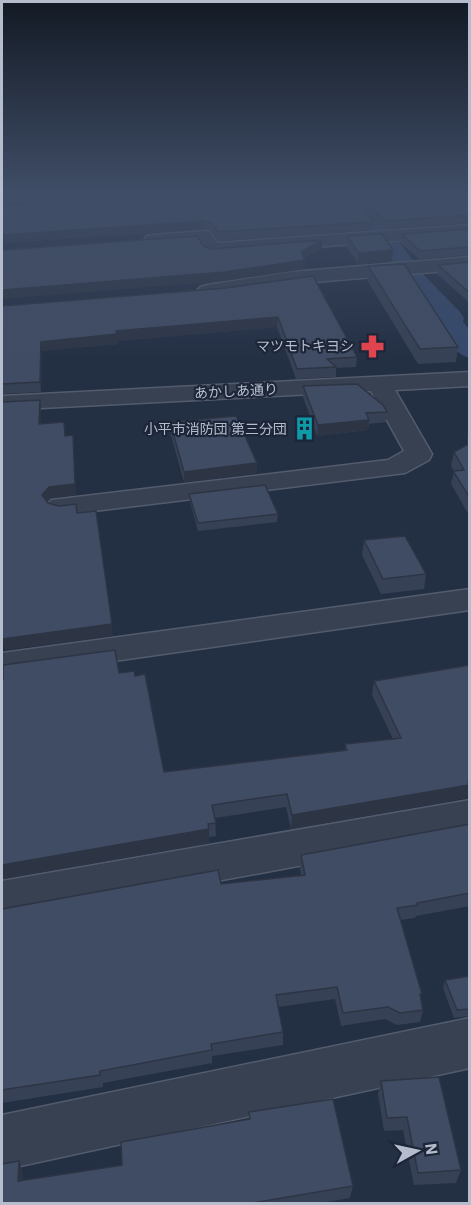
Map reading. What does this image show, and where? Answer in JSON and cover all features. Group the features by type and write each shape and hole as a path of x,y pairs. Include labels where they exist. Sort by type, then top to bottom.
{"street":[{"path":"189,292 225,289 290,278 470,263"},
{"name":"あかしあ通り","path":"2,404 470,379"},
{"path":"60,506 395,467 419,454 379,384"},
{"path":"2,665 470,599"},
{"path":"2,901 470,817"},
{"path":"2,1143 470,1042"}],"building":[{"path":"306,249 301,252 305,260 225,272 2,290 2,250"},
{"path":"356,249 393,250 358,253"},
{"path":"470,262 470,293 438,265"},
{"path":"404,264 458,347 420,349 368,266"},
{"path":"313,276 357,357 327,359 336,367 297,369 278,317 116,331 117,334 41,342 40,382 2,384 2,306 225,288"},
{"path":"357,384 383,405 387,412 366,413 369,420 318,425 303,386"},
{"path":"40,400 39,424 64,422 65,436 73,435 75,484 49,487 42,495 48,503 59,506 76,504 77,513 96,511 112,624 2,639 2,402"},
{"path":"236,416 257,463 184,472 170,422"},
{"path":"470,443 470,498 453,471 464,470 454,452"},
{"path":"265,485 278,514 198,523 189,494"},
{"path":"405,536 426,574 383,579 364,540"},
{"path":"115,650 119,673 134,671 135,676 145,674 164,772 347,750 345,744 401,738 374,681 470,665 469,785 292,815 287,794 212,805 216,823 208,824 209,829 2,865 3,665"},
{"path":"470,824 470,893 397,908 422,994 420,994 423,1010 400,1013 388,1007 343,1013 337,987 276,995 283,1032 211,1044 212,1050 100,1071 100,1075 2,1090 2,909 218,870 221,884 305,875 301,855"},
{"path":"470,976 470,1009 457,1010 445,980"},
{"path":"439,1077 461,1170 418,1173 407,1117 387,1118 381,1081"},
{"path":"333,1099 353,1186 252,1203 2,1203 2,1164 19,1161 18,1181 122,1165 121,1142 250,1119 249,1112"}],"waterway":[{"path":"393,249 414,279 450,318 449,323 470,349"}],"place":[{"name":"マツモトキヨシ","path":"372,346"},
{"name":"小平市消防団 第三分団","path":"305,429"}]}
